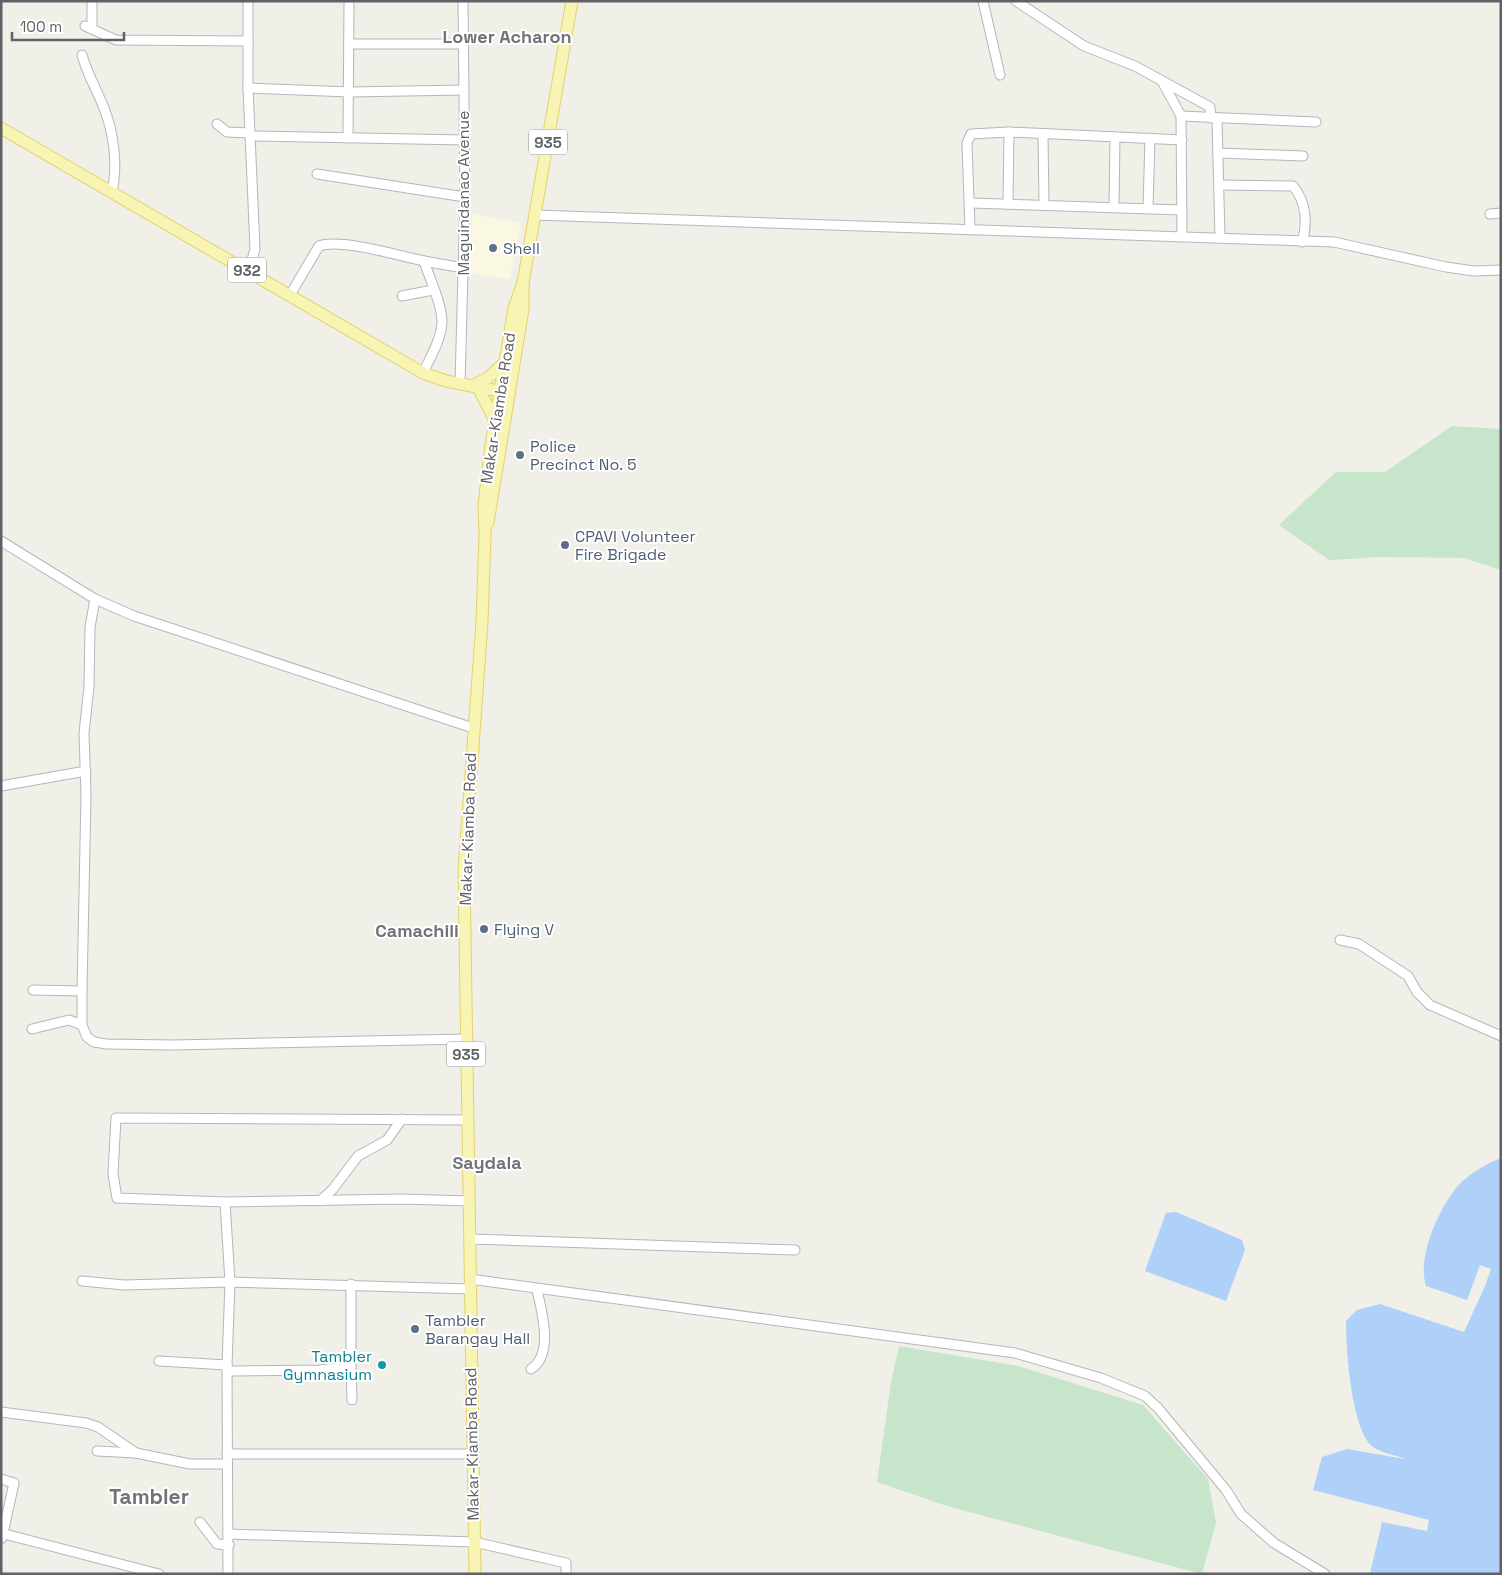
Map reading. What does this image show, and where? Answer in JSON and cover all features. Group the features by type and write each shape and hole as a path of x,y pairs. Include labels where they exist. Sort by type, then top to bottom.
{"main road":[{"name":"Makar-Kiamba Road","path":"474,1574 464,871 482,622 485,535 484,505 495,421 505,392 505,362 514,308 523,283 572,1"},
{"name":"932","path":"1,128 423,373 460,384 505,392"},
{"name":"Makar-Kiamba Road","path":"485,535 492,507 505,392 523,309 523,283"},
{"path":"495,421 475,387 505,362"}],"street":[{"path":"92,1 88,28 116,40 248,41"},
{"path":"248,1 248,88 256,249 249,271"},
{"path":"348,138 349,1"},
{"name":"Maguindanao Avenue","path":"460,384 465,196 463,1"},
{"path":"983,1 1000,75"},
{"path":"1016,1 1084,46 1135,66 1208,105 1214,118 1218,153 1220,238"},
{"path":"349,44 463,44"},
{"path":"82,55 91,81 103,106 110,133 116,171 112,192"},
{"path":"1162,81 1182,116 1182,236"},
{"path":"248,88 349,92 463,90"},
{"path":"1182,116 1316,122"},
{"path":"216,124 227,132 250,134 465,140"},
{"path":"970,230 969,136 978,132 1182,140"},
{"path":"1008,204 1009,132"},
{"path":"1044,134 1044,205"},
{"path":"1114,137 1114,207"},
{"path":"1148,208 1150,138"},
{"path":"1218,153 1303,156"},
{"path":"317,174 465,196"},
{"path":"1220,185 1293,186 1302,201 1304,212 1305,233 1302,242"},
{"path":"971,203 1182,210"},
{"path":"1490,214 1501,214"},
{"path":"535,215 1182,236 1346,244 1398,257 1474,271 1501,270"},
{"path":"290,295 319,246 324,244 331,243 372,250 463,268"},
{"path":"423,373 435,346 442,321 424,261"},
{"path":"402,296 433,290"},
{"path":"1,541 95,599 134,616 473,728"},
{"path":"95,599 92,610 89,687 84,733 86,771 82,1025 87,1037 94,1042 107,1044 182,1045 466,1039"},
{"path":"1,786 86,771"},
{"path":"1340,940 1359,944 1408,976 1417,992 1430,1005 1501,1036"},
{"path":"33,990 82,991"},
{"path":"32,1029 69,1020 82,1025"},
{"path":"467,1120 116,1118 113,1174 117,1198 225,1202 469,1201"},
{"path":"320,1201 333,1190 358,1156 388,1140 402,1119"},
{"path":"225,1202 230,1282 227,1464 228,1574"},
{"path":"470,1239 796,1250"},
{"path":"82,1280 124,1285 230,1282 470,1284 537,1290 1015,1353 1132,1389 1145,1396 1158,1408 1226,1490 1241,1514 1274,1543 1325,1574"},
{"path":"352,1284 352,1400"},
{"path":"531,1369 539,1361 543,1350 542,1309 537,1290"},
{"path":"159,1361 228,1368 320,1370 351,1366"},
{"path":"1,1412 86,1423 98,1427 136,1453"},
{"path":"97,1451 136,1453 180,1462 227,1464"},
{"path":"228,1454 472,1454"},
{"path":"1,1479 14,1483 2,1535 159,1574"},
{"path":"200,1522 216,1544 229,1545"},
{"path":"228,1534 474,1542 566,1563 566,1574"}],"shaded area":[{"name":"Shell","path":"472,214 521,223 510,279 470,273"}],"green space":[{"path":"1452,426 1501,429 1501,570 1464,558 1381,557 1329,560 1279,525 1336,472 1385,472"},
{"path":"899,1346 1018,1366 1143,1405 1208,1479 1216,1523 1202,1574 947,1506 877,1482 891,1382"}],"water":[{"path":"1501,1158 1501,1574 1370,1574 1382,1522 1427,1531 1429,1520 1313,1490 1322,1457 1347,1449 1405,1459 1373,1447 1366,1438 1360,1424 1351,1388 1346,1321 1357,1310 1380,1304 1464,1332 1491,1269 1480,1265 1467,1300 1426,1286 1424,1262 1436,1221 1456,1188 1477,1170"},
{"path":"1176,1212 1242,1240 1245,1250 1226,1301 1145,1271 1166,1213"}],"place":[{"name":"Shell","path":"493,248"},
{"name":"Police Precinct No. 5","path":"520,455"},
{"name":"CPAVI Volunteer Fire Brigade","path":"565,545"},
{"name":"Flying V","path":"484,929"},
{"name":"Tambler Barangay Hall","path":"415,1329"},
{"name":"Tambler Gymnasium","path":"382,1365"}],"district":[{"name":"Lower Acharon","path":"507,36"},
{"name":"Camachili","path":"417,930"},
{"name":"Saydala","path":"487,1162"},
{"name":"Tambler","path":"149,1496"}]}
